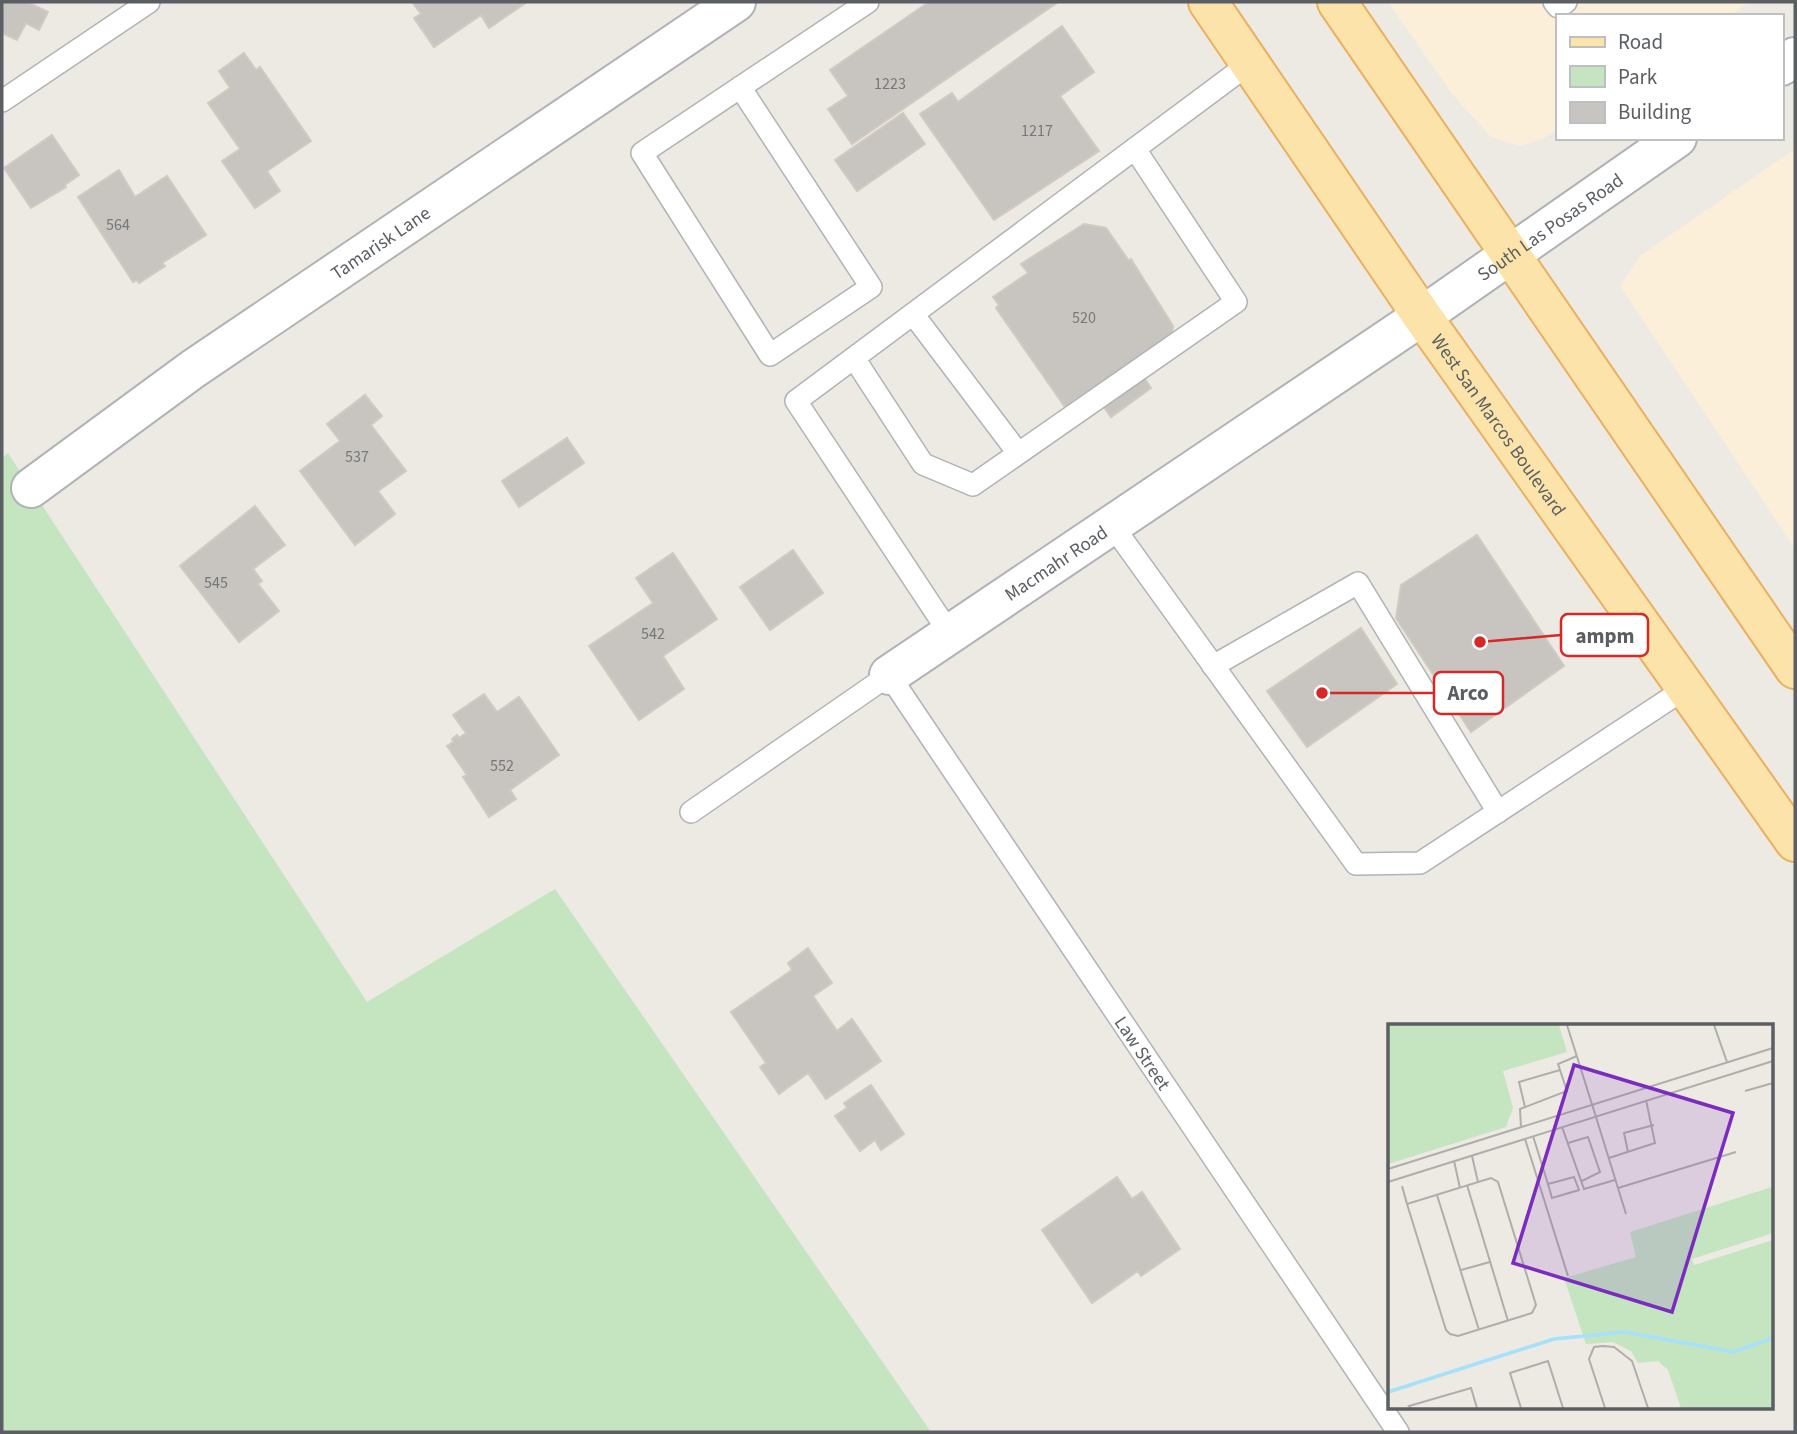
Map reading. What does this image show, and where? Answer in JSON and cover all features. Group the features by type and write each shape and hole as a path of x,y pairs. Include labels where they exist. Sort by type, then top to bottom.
{"main road":[{"name":"West San Marcos Boulevard","path":"1208,2 1422,316 1795,842"},
{"path":"1337,2 1795,668"}],"street":[{"name":"Tamarisk Lane","path":"31,488 193,369 736,2"},
{"name":"South Las Posas Road","path":"1422,316 1674,140"},
{"name":"Macmahr Road","path":"889,676 1422,316"}],"lane":[{"path":"2,102 149,2"},
{"path":"740,87 871,287 770,355 642,153 740,87 868,2"},
{"path":"1555,2 1559,7 1566,2"},
{"path":"950,634 796,401 1250,63"},
{"path":"854,358 923,464 972,485 1236,302 1135,149"},
{"path":"913,314 1018,453"},
{"path":"1112,525 1356,863 1420,863 1686,688"},
{"path":"1213,666 1358,583 1498,812"},
{"name":"Macmahr Road","path":"691,812 889,676"},
{"name":"Law Street","path":"889,676 1398,1432"}],"shaded area":[{"path":"1388,2 1750,2 1732,14 1556,14 1556,130 1544,138 1520,146 1491,137 1452,94"},
{"path":"1795,149 1795,549 1620,286 1640,256"}],"green space":[{"path":"8,453 367,1002 555,889 931,1432 2,1432 2,458"}],"building":[{"path":"2,2 27,2 48,12 39,30 26,23 17,40 2,33"},
{"path":"412,2 527,2 489,28 481,15 434,47 414,18 421,14"},
{"path":"929,2 1058,2 852,144 828,109 848,96 830,70"},
{"path":"1062,26 1094,72 1060,96 1099,151 994,220 920,114 952,93 958,102"},
{"path":"244,53 256,70 260,67 311,141 267,171 280,191 255,208 222,161 240,149 208,103 230,88 219,71"},
{"path":"903,113 925,144 857,191 835,160"},
{"path":"52,135 79,175 65,185 66,187 31,208 4,168"},
{"path":"119,170 135,197 167,176 206,235 162,263 165,266 139,283 137,280 133,282 78,197"},
{"path":"1084,224 1106,228 1129,261 1131,259 1173,326 1170,347 1138,369 1151,388 1111,417 1091,389 1065,407 996,308 999,305 993,297 1028,273 1021,264"},
{"path":"365,395 382,416 371,425 406,471 378,491 395,514 355,545 300,471 340,441 327,424"},
{"path":"567,438 584,463 519,507 502,481"},
{"path":"255,506 285,545 253,569 262,581 258,584 279,611 239,642 180,566"},
{"path":"1477,535 1564,666 1471,732 1396,618 1401,585"},
{"path":"793,550 823,593 770,630 740,587"},
{"path":"673,553 717,619 663,656 684,689 639,720 589,646 653,603 636,578"},
{"path":"1361,628 1397,684 1307,747 1267,691"},
{"path":"484,694 497,712 519,697 559,755 510,790 516,799 489,817 463,777 467,775 447,746 457,735 459,738 466,733 453,715"},
{"path":"808,948 832,983 813,996 837,1031 852,1019 881,1061 826,1099 808,1073 779,1094 760,1067 766,1063 731,1012 792,970 788,963"},
{"path":"871,1085 904,1134 881,1150 875,1140 860,1151 835,1116 847,1108 844,1103"},
{"path":"1117,1177 1132,1199 1142,1192 1180,1249 1141,1276 1138,1271 1092,1303 1042,1230"}],"place":[{"name":"ampm","path":"1480,642"},
{"name":"Arco","path":"1322,693"}]}
